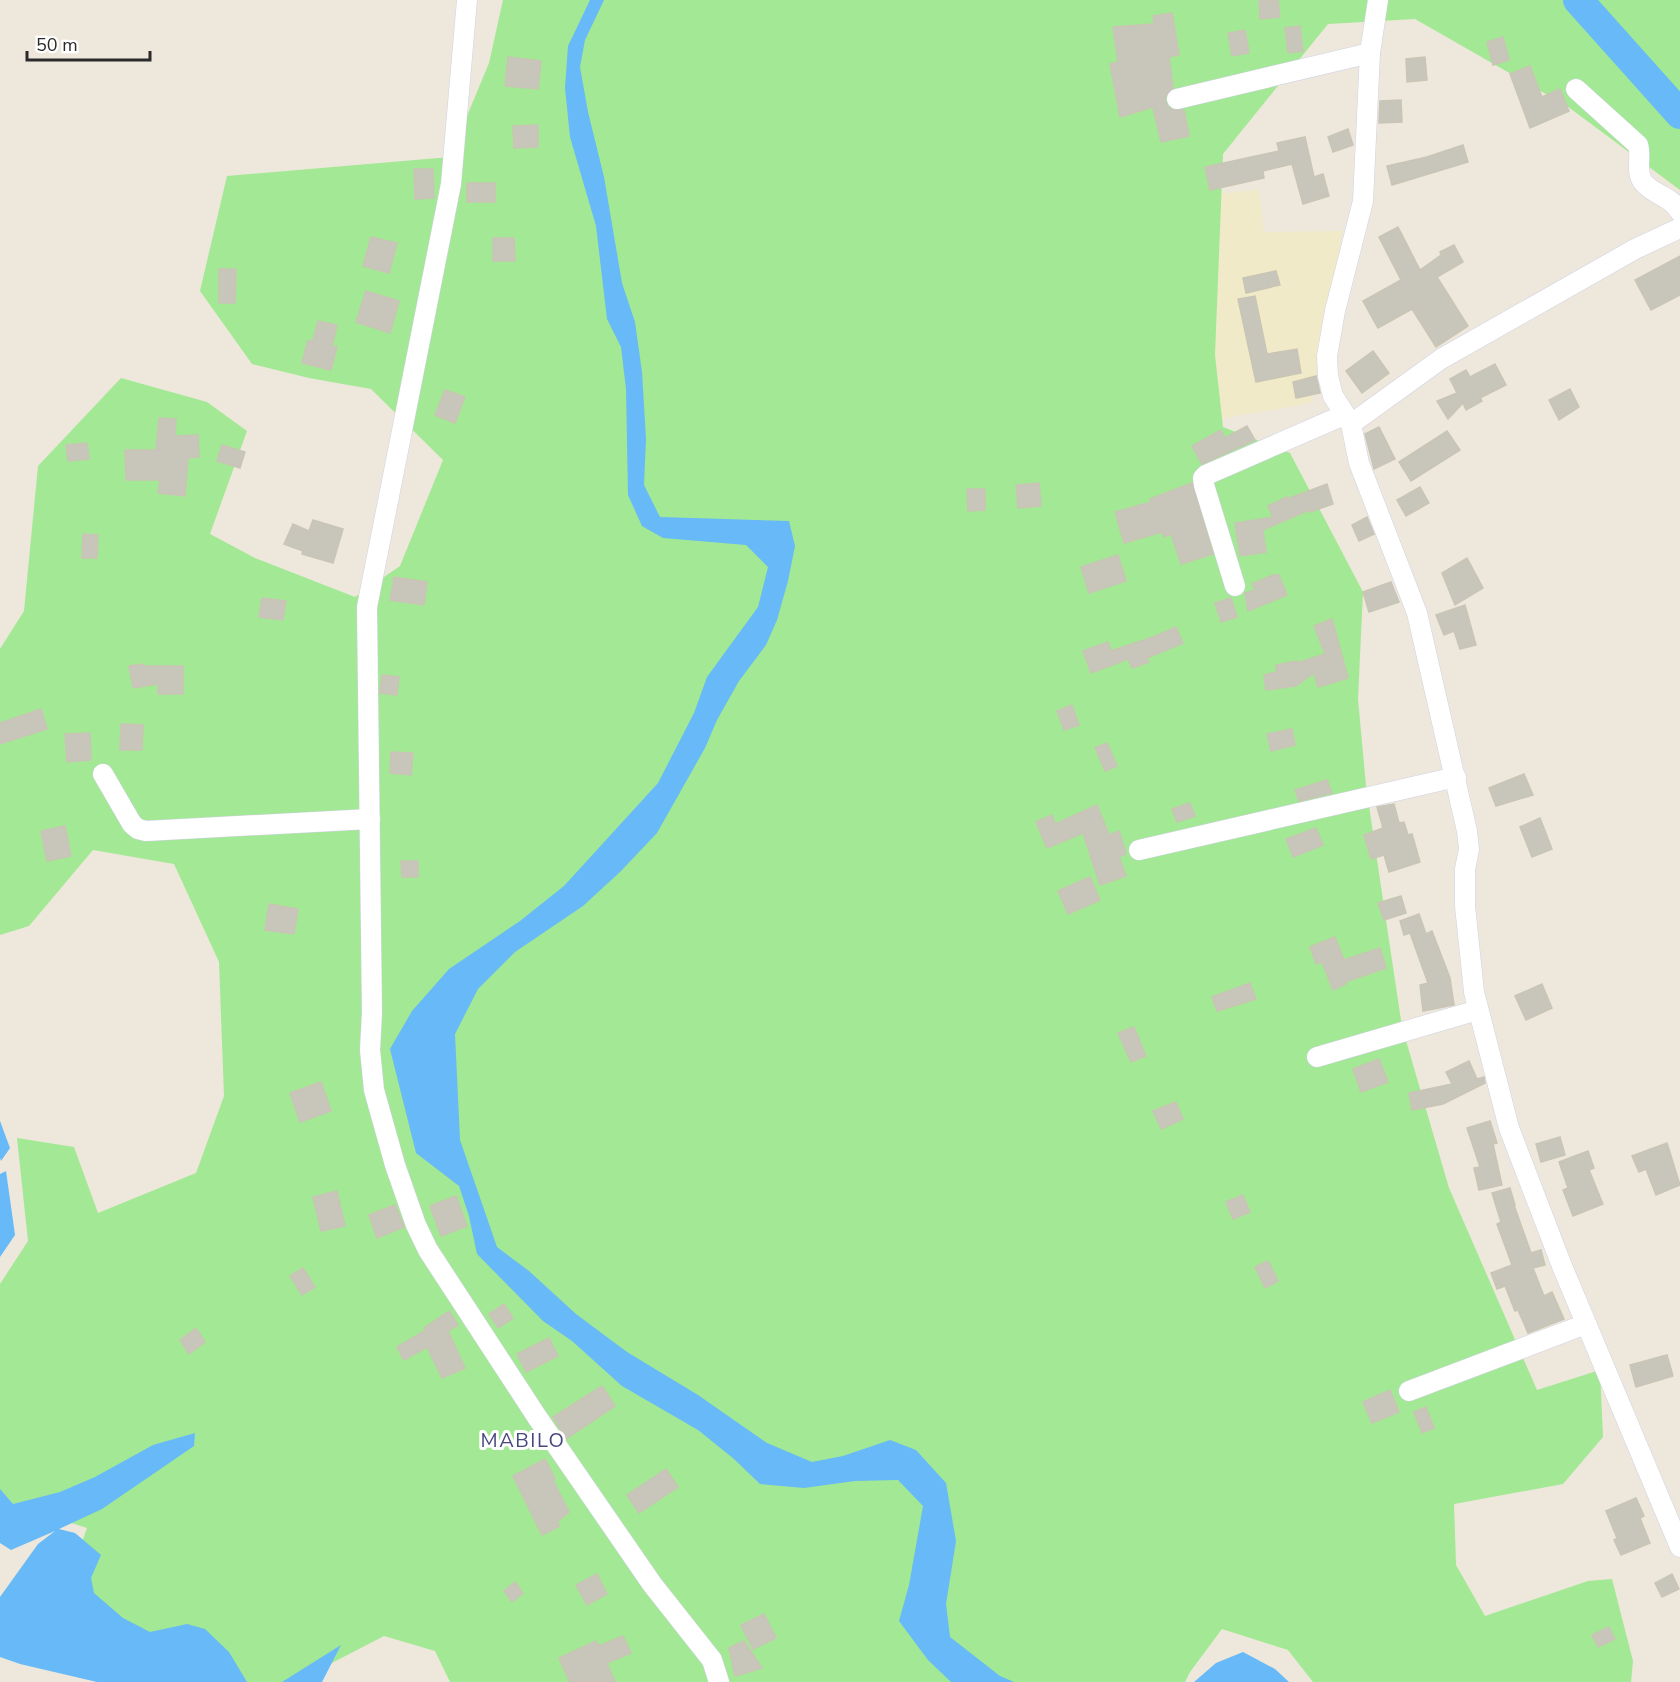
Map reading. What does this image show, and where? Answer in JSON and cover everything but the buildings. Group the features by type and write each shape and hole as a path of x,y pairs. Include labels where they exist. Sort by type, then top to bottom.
{"street":[{"path":"467,0 451,184 367,607 372,1013 370,1050 374,1090 395,1165 416,1225 428,1250 537,1417 652,1584 712,1660 719,1682"},
{"path":"1378,0 1370,53 1363,201 1335,310 1327,356 1328,376 1333,396 1347,419 1359,463 1417,613 1467,831 1465,906 1474,992 1509,1128 1562,1266 1680,1547"},
{"path":"1177,99 1370,53"},
{"path":"1576,89 1638,145 1640,152 1638,163 1642,181 1655,193 1676,205 1680,212"},
{"path":"1235,586 1204,485 1203,478 1206,475 1347,419 1441,359 1635,249 1680,228"},
{"path":"103,774 132,824 146,831 370,819"},
{"path":"1139,850 1456,777"},
{"path":"1317,1057 1478,1010"},
{"path":"1409,1391 1586,1324"}],"shaded area":[{"path":"1259,190 1264,232 1342,231 1333,302 1311,403 1208,421 1183,197"}],"green space":[{"path":"503,0 1680,0 1680,190 1567,106 1415,19 1328,24 1223,154 1215,355 1223,427 1290,453 1363,592 1358,699 1366,786 1402,1027 1449,1188 1537,1390 1600,1370 1603,1437 1563,1484 1454,1504 1456,1565 1485,1616 1588,1581 1612,1579 1633,1661 1631,1682 1313,1682 1288,1650 1222,1629 1185,1682 450,1682 435,1651 384,1636 295,1682 239,1682 64,1594 87,1528 13,1504 0,1495 0,1284 28,1241 17,1138 74,1147 98,1213 196,1173 224,1096 219,962 174,864 93,850 29,926 0,935 0,649 24,611 38,466 121,378 207,402 247,431 210,534 255,558 355,597 400,566 443,460 371,389 309,378 252,364 200,291 227,176 450,157 489,63"}],"water":[{"path":"590,0 604,0 585,40 580,67 604,177 622,283 635,322 642,372 646,439 644,485 660,517 789,521 795,546 777,620 766,645 739,681 717,720 705,748 657,833 583,906 515,952 478,989 455,1034 460,1140 497,1247 529,1271 576,1314 627,1352 698,1395 767,1443 812,1462 843,1456 890,1440 916,1450 946,1483 956,1541 946,1604 950,1637 1000,1676 1014,1682 951,1682 928,1660 899,1621 909,1585 923,1506 898,1480 855,1481 804,1488 760,1484 698,1430 622,1386 572,1341 543,1321 477,1254 469,1216 459,1186 416,1153 390,1049 412,1011 449,969 520,921 564,886 658,783 694,713 707,677 758,607 768,567 746,545 663,538 642,526 628,495 626,389 621,347 607,319 596,226 570,137 565,88 568,46"},
{"path":"0,1121 10,1148 1,1161 0,1158"},
{"path":"6,1171 15,1235 0,1257 0,1174"},
{"path":"195,1433 194,1446 102,1509 59,1529 75,1533 101,1555 91,1578 94,1593 123,1618 150,1632 187,1624 205,1629 229,1652 247,1682 97,1682 0,1657 0,1597 38,1544 55,1531 11,1550 0,1543 0,1489 13,1504 60,1492 95,1477 153,1445"},
{"path":"341,1645 322,1682 282,1682"},
{"path":"1243,1652 1275,1669 1289,1682 1194,1682 1216,1663"}],"waterway":[{"path":"1578,0 1680,114"}],"district":[{"name":"MABILO","path":"523,1440"}]}
